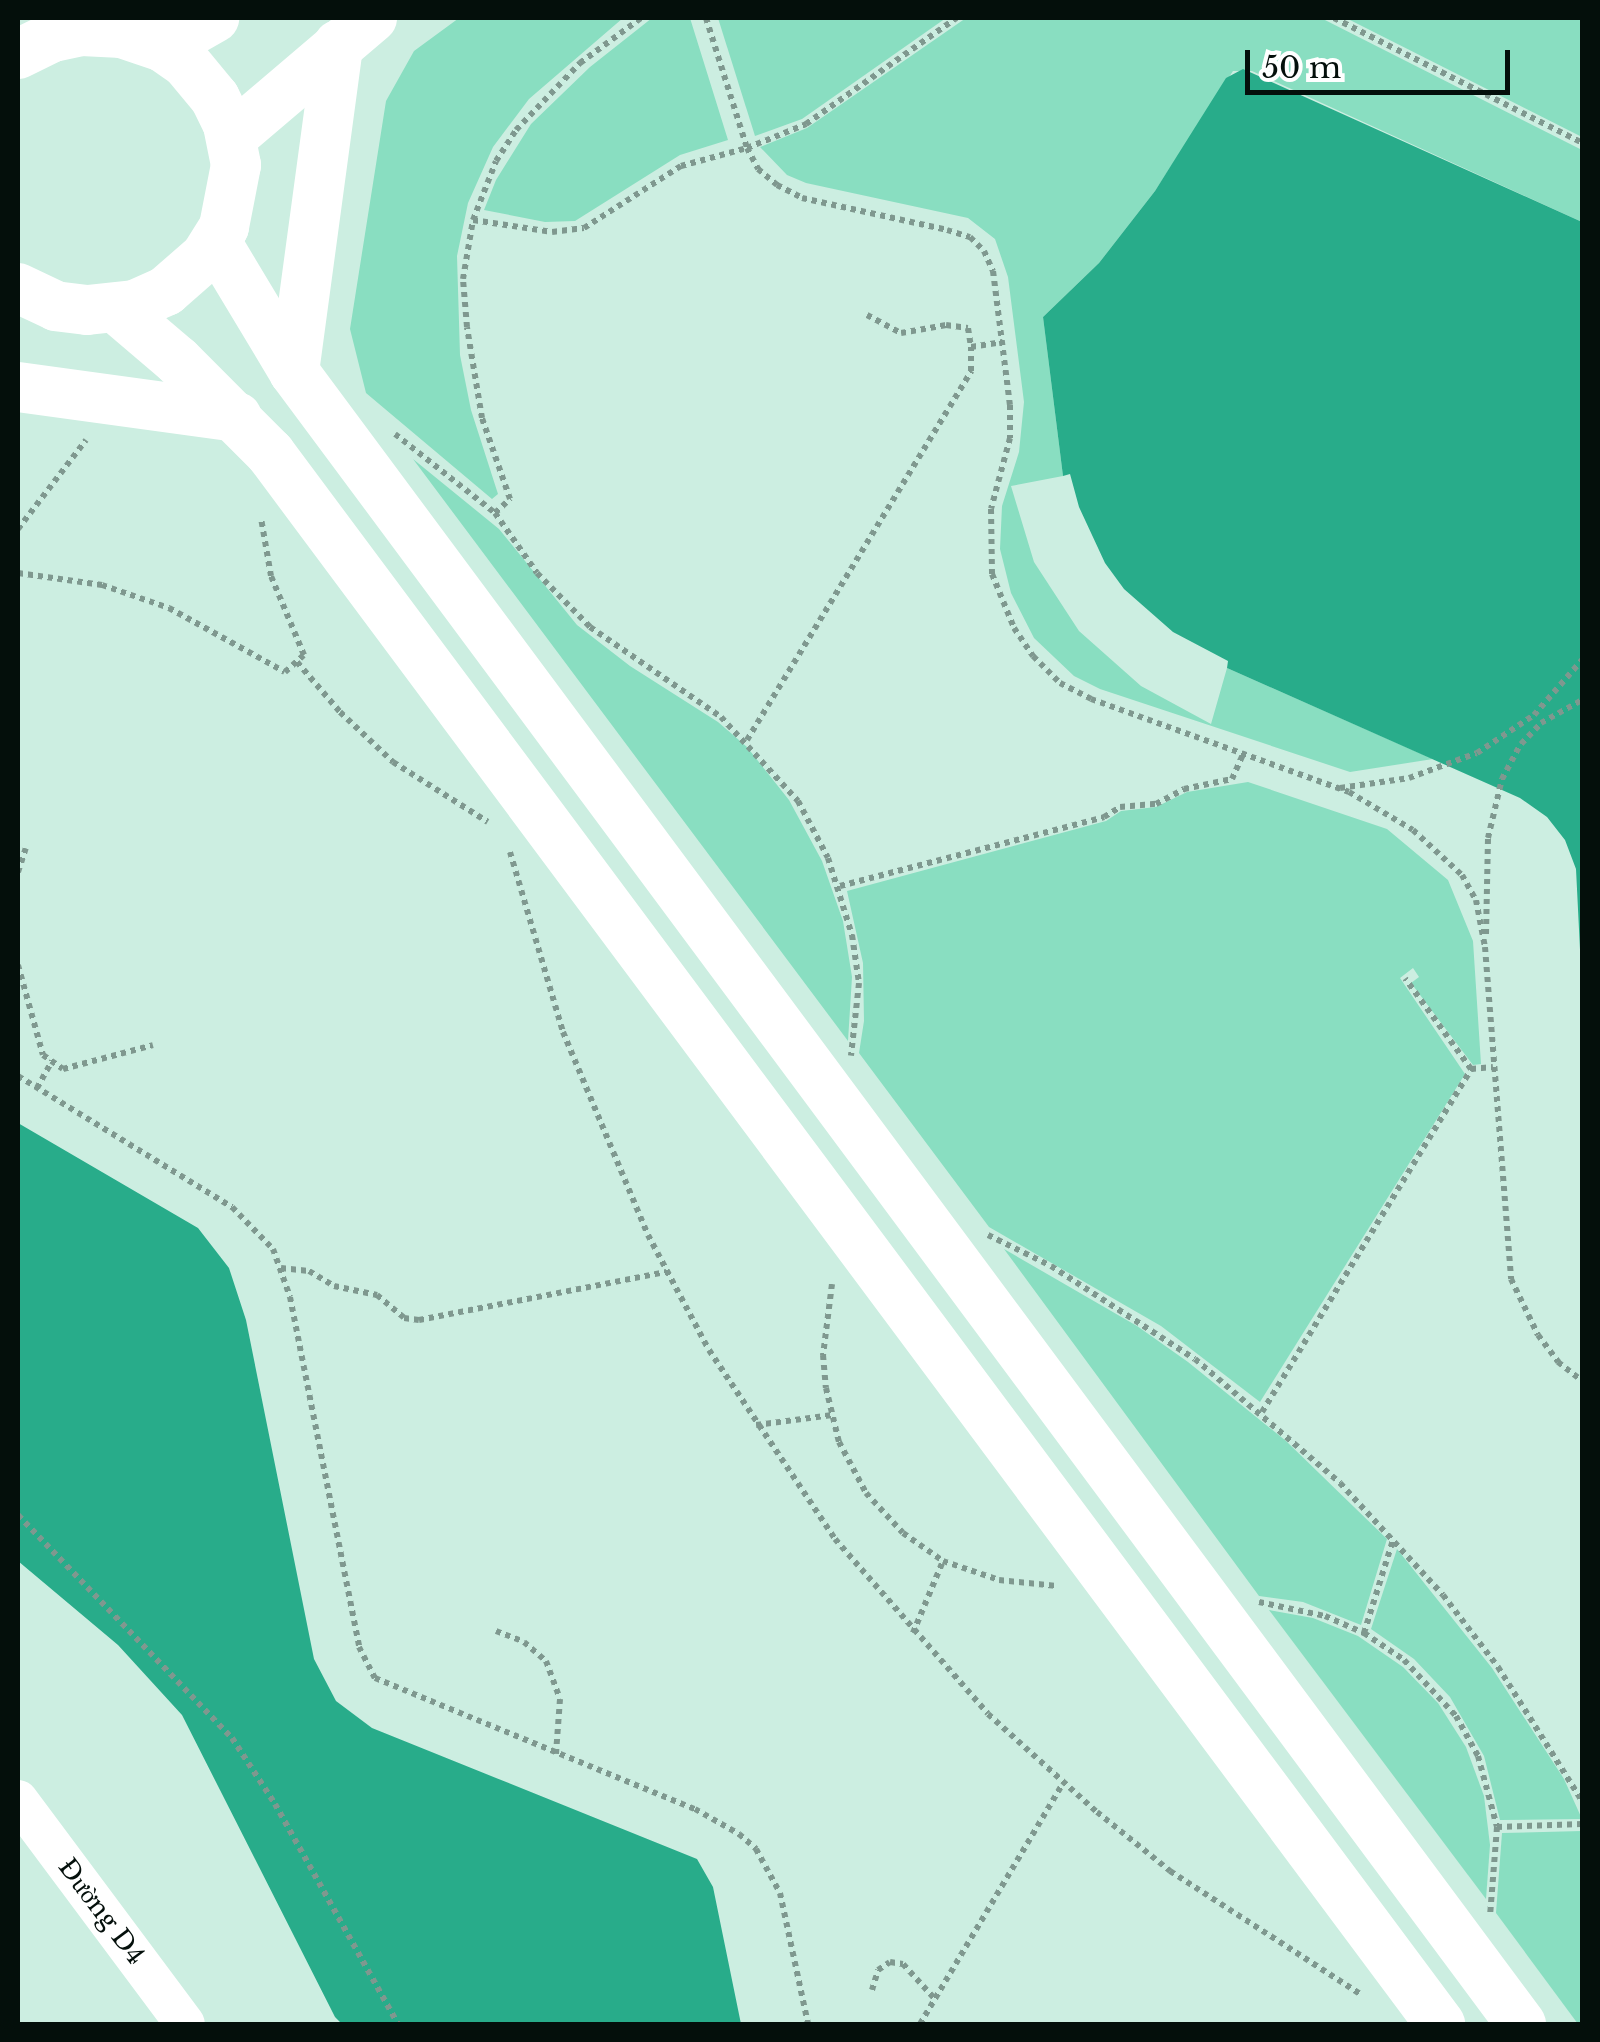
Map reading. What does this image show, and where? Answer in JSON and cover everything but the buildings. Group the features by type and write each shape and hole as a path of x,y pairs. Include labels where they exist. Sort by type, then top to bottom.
{"street":[{"path":"162,47 214,18"},
{"path":"18,54 58,26 109,31 162,47 206,84 232,137 234,191 216,242 181,282 150,299 118,309 72,309 21,294"},
{"path":"232,137 355,31"},
{"path":"294,372 355,31"},
{"path":"216,242 294,372 438,566 960,1236 1470,1922 1521,2024"},
{"path":"118,309 237,417 383,606 884,1278 1379,1980 1440,2024"},
{"path":"18,387 237,417"},
{"path":"383,606 438,566"},
{"path":"884,1278 960,1236"},
{"name":"Đường D4","path":"18,1800 184,2024"},
{"path":"1379,1980 1470,1922"}],"path":[{"path":"495,513 510,499 482,418 466,327 463,279 473,220 496,161 516,130 580,63 641,18"},
{"path":"706,18 746,148 768,177 802,198 970,237 984,251 993,271 1004,342 1010,438 991,509 988,542 992,574 1014,628 1033,656 1060,683 1091,699 1244,752 1338,788 1382,810 1440,852 1476,900 1485,947 1511,1279 1538,1335 1558,1362 1582,1381"},
{"path":"473,220 567,233 597,221 680,166 746,148 806,124 956,18"},
{"path":"1334,18 1582,143"},
{"path":"746,740 971,371 968,328 946,325 918,334 901,333 866,315"},
{"path":"971,347 1004,342"},
{"path":"393,432 495,513 537,573 590,628 721,717 798,801 840,886 858,983 851,1057"},
{"path":"18,529 86,440"},
{"path":"18,573 102,585 204,624 286,672 304,655 272,576 261,518"},
{"path":"1338,788 1409,778 1477,753 1534,716 1582,660"},
{"path":"297,662 340,712 393,762 488,822"},
{"path":"1485,947 1490,893 1488,838 1496,797 1516,753 1541,722 1582,700"},
{"path":"1534,716 1541,722"},
{"path":"840,886 1104,818 1120,807 1156,804 1184,790 1232,779 1244,752"},
{"path":"18,872 26,848"},
{"path":"510,852 563,1032 626,1188 666,1272 756,1425 835,1539 988,1714 1062,1782 1170,1871 1379,1980"},
{"path":"18,965 42,1054 63,1069 152,1046"},
{"path":"1405,978 1471,1069"},
{"path":"37,1088 52,1061"},
{"path":"1471,1069 1493,1066"},
{"path":"1262,1412 1471,1069"},
{"path":"18,1076 232,1207 261,1233 281,1268 364,1664 388,1687 696,1810 756,1849 780,1893 808,2024"},
{"path":"960,1236 1111,1302 1195,1359 1262,1412 1394,1538 1498,1667 1582,1801"},
{"path":"281,1268 309,1271 334,1286 377,1295 404,1318 419,1320 666,1272"},
{"path":"832,1284 822,1355 838,1442 866,1493 904,1534 943,1561 999,1580 1058,1586"},
{"path":"756,1425 832,1415"},
{"path":"18,1515 232,1738 276,1804 398,2024"},
{"path":"1364,1634 1394,1538"},
{"path":"913,1632 943,1561"},
{"path":"1256,1602 1325,1616 1364,1634 1404,1660 1456,1716 1478,1756 1497,1827 1470,1922"},
{"path":"496,1631 537,1649 546,1661 560,1698 556,1754"},
{"path":"920,2024 1062,1782"},
{"path":"1497,1827 1582,1824"},
{"path":"872,1990 878,1970 890,1962 903,1964 934,1999"}],"shaded area":[{"path":"459,18 623,18 529,99 493,147 468,203 457,256 460,355 471,410 498,494 492,499 366,393 350,329 386,101 414,51"},
{"path":"652,18 690,18 728,140 680,155 575,221 545,222 484,210 496,180 531,124 590,67"},
{"path":"718,18 946,18 802,119 755,136"},
{"path":"966,18 1321,18 1582,150 1582,222 1252,71 1233,71 1155,191 1099,263 1043,317 1063,476 1011,486 1034,562 1079,631 1141,686 1211,724 1227,668 1433,759 1350,772 1100,689 1074,676 1034,638 1011,593 1000,549 1002,506 1019,452 1024,402 1008,277 995,239 968,218 806,183 787,175 760,147 807,128"},
{"path":"1346,18 1582,18 1582,137"},
{"path":"1243,69 1582,222 1582,990 1576,869 1565,840 1547,817 1520,798 1227,668 1228,661 1173,632 1124,589 1105,563 1079,507 1070,474 1063,476 1043,317 1099,263 1155,191 1226,78"},
{"path":"413,459 499,529 577,625 630,666 718,722 747,747 789,800 822,861 843,921 852,977 848,1041"},
{"path":"1248,782 1387,829 1448,880 1473,941 1481,1064 1473,1065 1411,983 1419,977 1413,968 1400,978 1465,1074 1260,1402 1161,1326 989,1227 859,1053 864,1021 863,963 847,891 1106,821 1121,811 1156,807 1187,792"},
{"path":"18,1123 198,1228 229,1268 246,1320 314,1659 336,1701 372,1728 697,1859 713,1887 741,2024 342,2024 335,2017 182,1715 118,1645 18,1561"},
{"path":"1004,1249 1137,1326 1188,1362 1286,1441 1387,1539 1361,1625 1303,1602 1259,1596"},
{"path":"1397,1549 1492,1668 1564,1779 1582,1819 1500,1820 1484,1756 1450,1697 1414,1659 1371,1629"},
{"path":"1269,1610 1313,1618 1358,1636 1403,1667 1438,1703 1466,1747 1484,1796 1490,1845 1486,1899"},
{"path":"1582,1831 1582,2024 1578,2024 1496,1913 1502,1833"}]}
